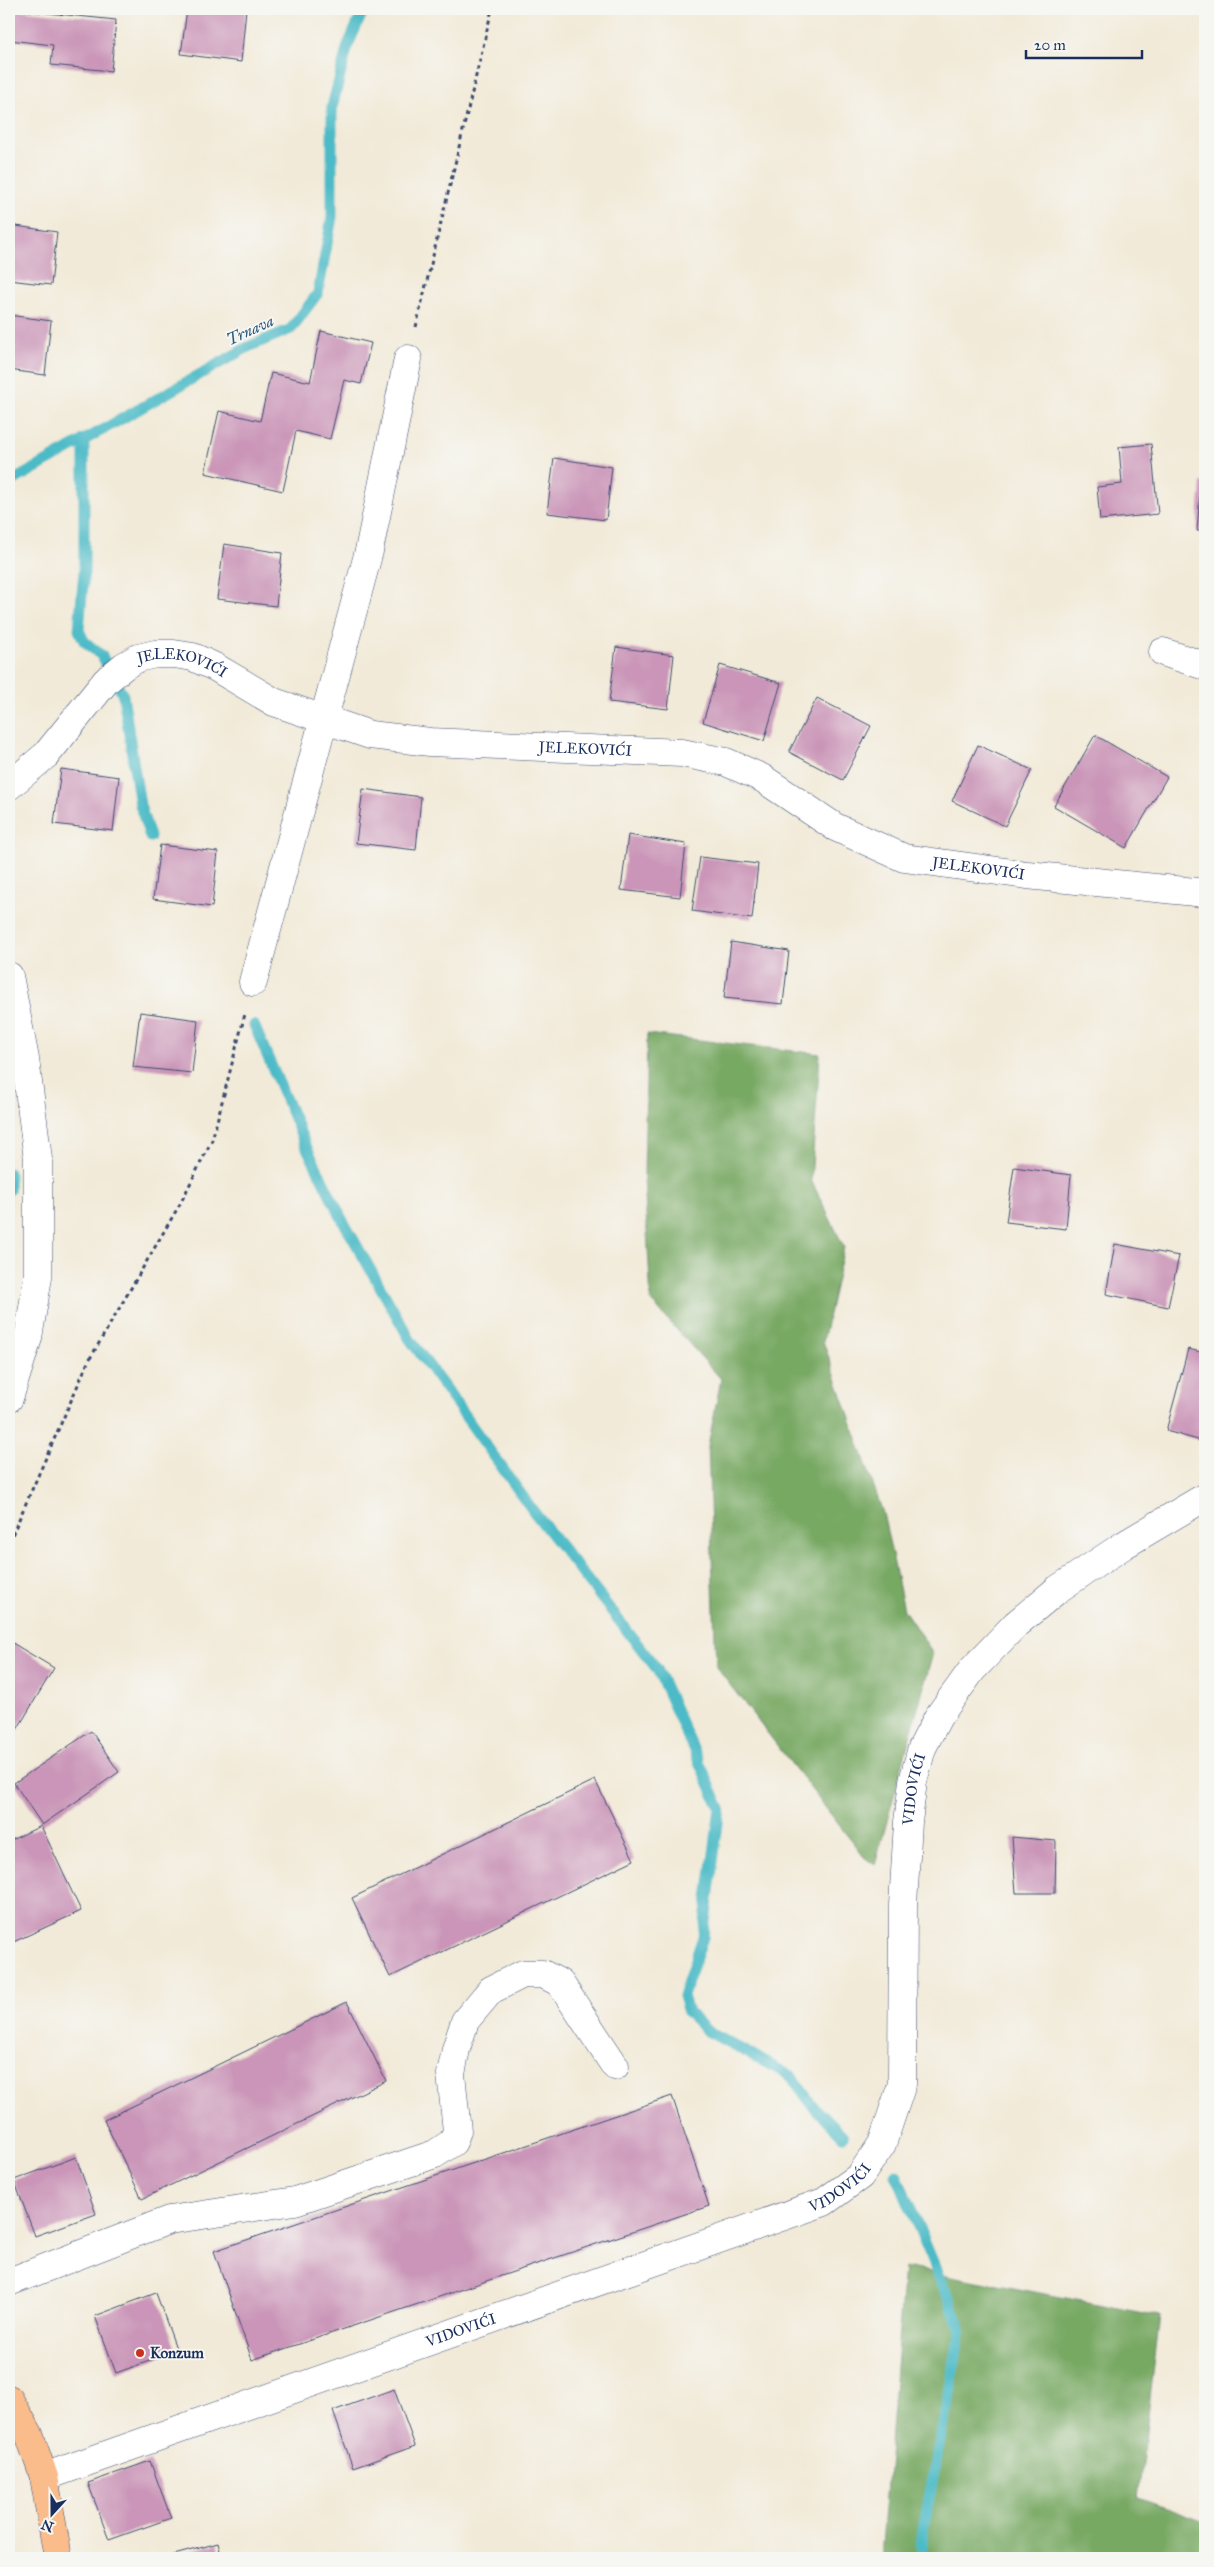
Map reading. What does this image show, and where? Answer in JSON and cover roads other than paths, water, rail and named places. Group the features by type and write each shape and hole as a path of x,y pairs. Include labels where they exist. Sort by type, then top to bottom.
{"main road":[{"path":"9,2399 29,2434 44,2476 58,2558"}],"street":[{"path":"253,982 370,551 408,359"},
{"path":"1163,652 1205,666"},
{"name":"JELEKOVIĆI","path":"9,786 46,755 115,674 138,658 155,654 193,657 216,667 274,702 370,735 430,742 682,753 726,762 762,778 835,827 904,858 1027,875 1205,893"},
{"path":"9,976 25,1059 38,1159 38,1276 28,1338 9,1398"},
{"name":"VIDOVIĆI","path":"44,2476 824,2202 860,2176 882,2144 902,2084 903,1905 913,1782 922,1748 938,1717 972,1670 1016,1624 1058,1589 1107,1556 1205,1497"},
{"path":"9,2282 169,2220 295,2201 435,2154 453,2142 457,2131 451,2074 456,2049 465,2021 491,1990 523,1974 543,1974 560,1983 615,2066"}],"waterway":[{"name":"Trnava","path":"9,483 248,347 291,329 318,293 332,217 332,107 348,45 364,9"},
{"path":"84,439 84,571 79,630 84,641 102,656 123,695 140,805 150,837"},
{"path":"254,1025 306,1146 342,1219 409,1338 534,1512 657,1669 720,1808 703,1937 683,1996 688,2012 707,2031 791,2076 813,2106 843,2136"},
{"name":"Trnava","path":"9,1173 9,1190"},
{"path":"896,2174 961,2328 921,2541 923,2558"}],"place":[{"name":"Konzum","path":"140,2353"}]}
